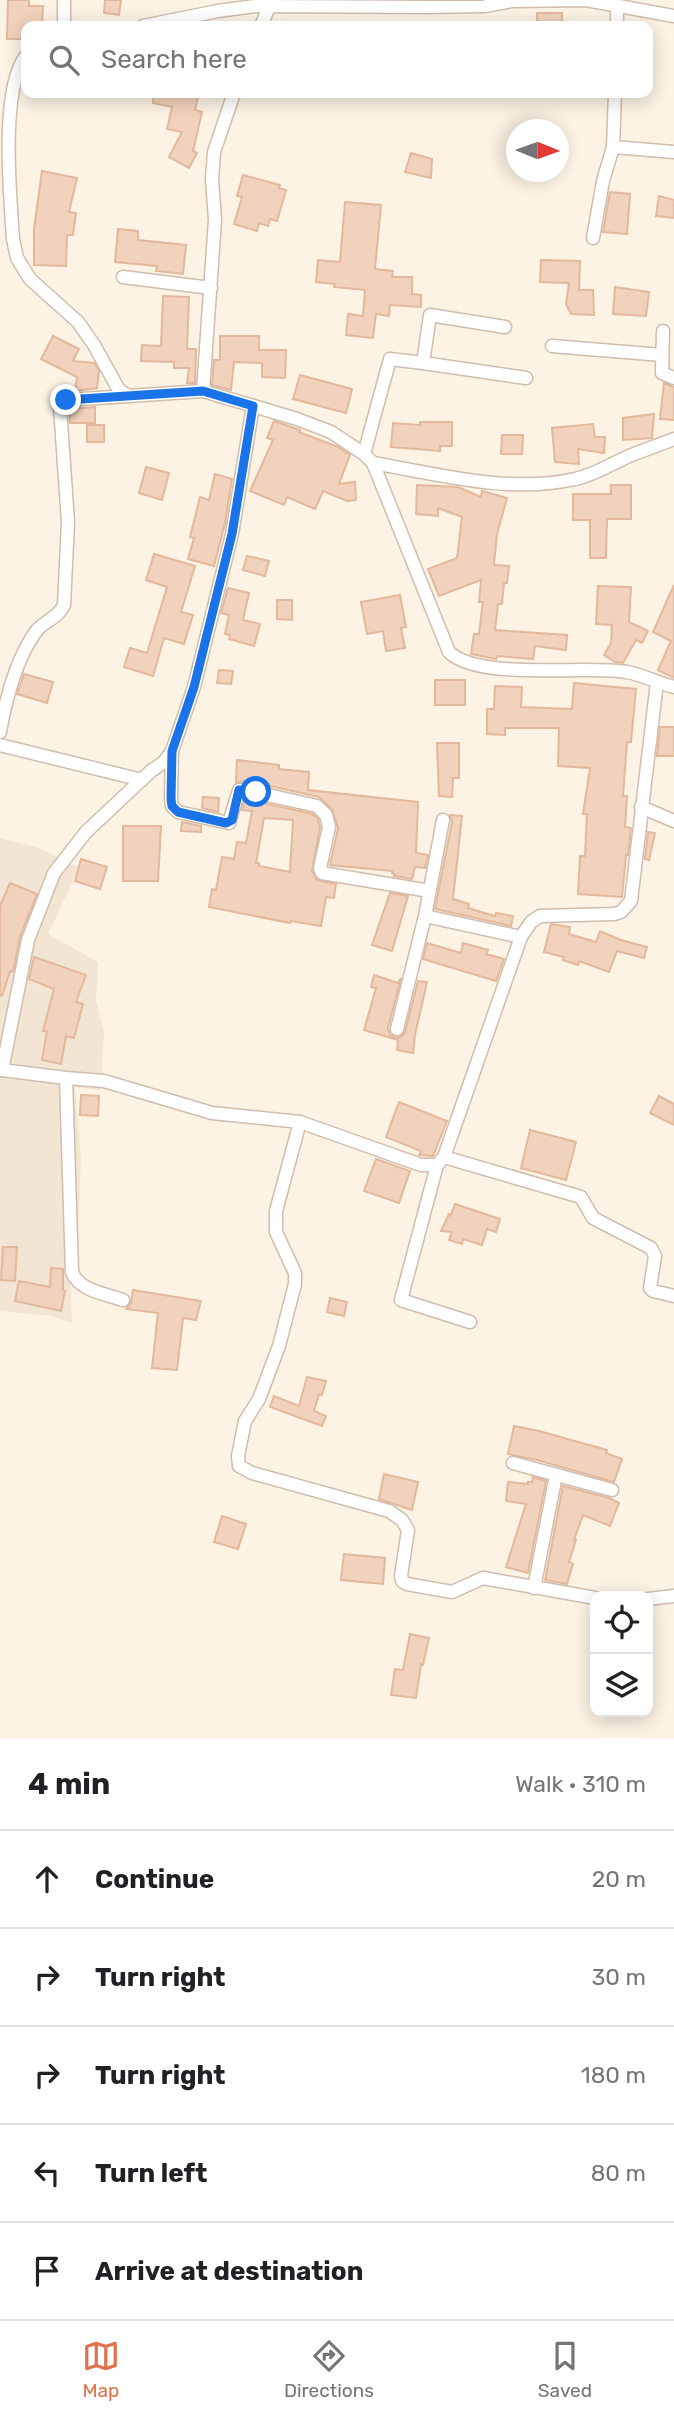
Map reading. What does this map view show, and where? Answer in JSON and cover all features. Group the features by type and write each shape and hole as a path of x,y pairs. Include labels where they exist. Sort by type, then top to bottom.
{"street":[{"path":"64,0 64,21"},
{"path":"168,21 271,3 586,1 674,16"},
{"path":"263,21 271,3"},
{"path":"617,6 617,21"},
{"path":"21,64 15,73 6,107 13,239 17,258 30,279 78,322 119,390 128,396"},
{"path":"203,391 215,220 212,179 214,152 232,98"},
{"path":"593,238 603,181 613,147 615,98"},
{"path":"613,147 674,152"},
{"path":"123,277 211,288"},
{"path":"423,363 430,315 505,327"},
{"path":"663,331 662,373 674,378"},
{"path":"552,346 662,355"},
{"path":"526,379 390,359 368,458 449,652 470,663 506,669 625,672 674,687"},
{"path":"0,732 13,676 36,632 61,613 64,605 68,522 60,407 66,400 203,391 331,432 368,458 496,483 551,483 577,479 674,439"},
{"path":"253,406 229,546 194,687 168,756 172,806 178,812 229,823 239,790 317,806 327,815 328,827 320,868 322,873 430,891"},
{"path":"470,1322 401,1300 441,1161 521,937 531,922 540,916 621,912 627,907 634,892 641,807 657,682"},
{"path":"0,745 146,776"},
{"path":"168,756 86,832 54,873 28,940 1,1070 115,1083 212,1113 300,1122 421,1165 441,1161 581,1197 593,1218 651,1248 655,1256 650,1288 674,1296"},
{"path":"641,807 674,821"},
{"path":"397,1029 425,916 443,820"},
{"path":"425,916 521,937"},
{"path":"66,1078 72,1272 80,1285 123,1300"},
{"path":"300,1122 275,1223 276,1232 295,1273 295,1284 279,1346 259,1399 245,1421 238,1456 239,1466 252,1473 388,1511 402,1520 408,1530 401,1576 402,1581 407,1584 452,1592 483,1578 590,1597"},
{"path":"513,1463 612,1490"},
{"path":"534,1588 556,1475"},
{"path":"653,1598 674,1596"}],"shaded area":[{"path":"0,838 39,848 79,868 48,934 98,962 96,1001 104,1032 101,1090 75,1087 81,1159 78,1232 70,1273 72,1323 51,1316 0,1311"}],"building":[{"path":"8,0 29,0 29,6 43,6 42,21 21,21 21,39 7,39"},
{"path":"105,0 121,0 119,15 104,13"},
{"path":"537,13 562,13 562,21 537,21"},
{"path":"154,98 198,98 195,110 202,112 193,151 197,153 189,168 169,157 182,132 167,129 172,107 153,103"},
{"path":"411,153 432,159 431,178 405,172"},
{"path":"42,171 77,178 69,212 76,213 73,235 67,235 66,266 34,265 34,229"},
{"path":"243,175 280,185 279,188 286,190 277,221 270,219 268,226 259,223 257,231 234,224 242,197 237,196"},
{"path":"610,192 630,194 627,234 603,232"},
{"path":"659,196 674,200 674,218 656,216"},
{"path":"345,202 381,205 375,269 393,271 392,277 412,277 412,294 421,295 421,307 390,305 389,316 376,314 373,338 346,335 348,314 363,316 365,290 316,282 318,260 340,262"},
{"path":"118,229 138,231 138,240 186,245 183,274 156,271 157,266 115,262"},
{"path":"541,260 580,261 579,290 593,290 594,315 571,314 566,304 569,283 540,282"},
{"path":"615,287 649,292 646,316 613,314"},
{"path":"163,296 189,297 187,349 196,349 195,383 187,383 189,368 174,368 174,362 141,361 142,345 161,346"},
{"path":"53,336 79,349 73,361 94,363 99,371 97,388 75,391 77,377 41,359"},
{"path":"220,336 259,336 259,350 286,350 285,378 262,377 262,363 234,362 231,390 212,385 214,360 220,360"},
{"path":"300,375 352,389 346,413 293,399"},
{"path":"664,383 674,387 674,420 660,419"},
{"path":"95,407 95,423 70,423 70,409"},
{"path":"654,414 652,438 623,440 623,418"},
{"path":"274,421 338,447 350,455 339,484 355,482 356,500 347,501 323,491 315,509 287,497 284,505 250,491 273,440 267,438"},
{"path":"420,422 452,422 452,446 440,446 440,451 391,447 393,423 420,425"},
{"path":"593,424 595,437 605,437 604,453 578,449 579,464 555,462 552,428"},
{"path":"87,425 104,425 104,442 87,442"},
{"path":"502,435 523,435 522,454 501,454"},
{"path":"146,467 169,473 162,500 139,493"},
{"path":"215,474 232,479 214,566 188,559 194,538 190,537 200,497 209,500"},
{"path":"417,485 458,487 481,497 482,491 507,498 497,534 494,565 509,566 502,604 498,604 495,630 567,635 566,650 535,646 533,659 497,656 496,659 471,654 474,634 479,634 483,602 479,602 481,580 439,596 428,569 457,558 462,517 438,508 438,516 416,514"},
{"path":"611,485 631,485 631,519 607,519 606,558 590,558 590,520 573,520 573,494 611,494"},
{"path":"154,554 195,566 181,612 193,615 184,644 164,638 153,676 124,667 130,648 147,653 167,587 146,580"},
{"path":"247,556 269,561 265,576 243,570"},
{"path":"674,585 674,678 658,670 671,641 653,632"},
{"path":"598,586 631,587 629,622 648,631 642,643 636,640 623,663 615,662 604,655 611,643 612,625 596,624"},
{"path":"228,588 249,593 243,620 260,624 254,646 229,639 230,635 225,634 229,615 221,613"},
{"path":"400,595 406,627 401,628 405,648 386,651 383,631 367,634 361,602"},
{"path":"277,600 292,600 292,620 277,619"},
{"path":"219,670 233,671 231,684 217,683"},
{"path":"24,674 53,682 47,703 17,694"},
{"path":"435,680 465,680 465,705 435,705"},
{"path":"574,683 636,689 631,742 627,742 623,796 627,796 625,827 631,828 622,897 578,894 580,856 585,856 587,814 583,814 590,768 558,766 559,728 505,728 505,735 487,734 487,709 494,709 495,686 522,687 521,707 572,709"},
{"path":"660,727 674,727 674,756 657,756"},
{"path":"437,743 459,743 459,778 453,778 452,797 439,796"},
{"path":"237,760 309,772 308,790 418,802 416,853 428,855 425,868 415,867 412,879 394,876 392,871 330,865 338,828 332,809 319,797 247,781 236,782"},
{"path":"203,797 219,798 218,812 202,808"},
{"path":"245,799 313,814 318,819 320,827 312,871 317,880 336,884 334,898 326,897 321,926 290,923 209,907 212,889 216,890 222,857 234,859 237,842 246,843 252,811 242,810","holes":["264,818 293,820 290,872 259,866 259,863 256,863"]},
{"path":"450,815 462,816 453,899 469,904 468,908 495,916 496,913 513,916 511,926 435,909 452,822"},
{"path":"182,822 201,826 201,832 181,831"},
{"path":"123,826 161,826 158,881 123,881"},
{"path":"648,832 655,833 649,860 645,859"},
{"path":"81,859 107,867 100,889 75,881"},
{"path":"10,883 37,894 20,937 13,972 10,971 2,996 0,906"},
{"path":"390,893 408,896 392,951 372,945"},
{"path":"551,924 570,927 569,934 596,942 600,931 647,947 644,958 617,951 609,972 579,961 578,965 563,960 564,957 544,952"},
{"path":"427,943 461,953 463,943 488,950 486,954 504,959 496,981 423,959"},
{"path":"34,957 86,975 76,1002 83,1004 74,1038 66,1036 61,1064 42,1060 47,1031 43,1031 54,989 29,979"},
{"path":"374,975 398,983 401,978 388,1028 390,1035 396,1038 405,1032 418,981 427,982 413,1053 397,1050 398,1040 364,1030 376,988 371,987"},
{"path":"81,1095 99,1096 98,1116 80,1115"},
{"path":"659,1096 674,1104 674,1125 650,1113"},
{"path":"399,1102 447,1121 433,1156 419,1155 421,1151 386,1137"},
{"path":"530,1130 576,1142 566,1180 521,1168"},
{"path":"376,1159 410,1171 399,1203 364,1191"},
{"path":"455,1204 500,1219 496,1232 487,1229 482,1245 463,1239 462,1244 449,1240 452,1232 441,1231"},
{"path":"3,1247 17,1247 15,1281 1,1280"},
{"path":"51,1268 63,1269 65,1291 61,1311 15,1301 19,1281 50,1287"},
{"path":"133,1290 201,1301 196,1320 183,1318 177,1370 152,1368 158,1313 126,1309 131,1303"},
{"path":"330,1298 347,1302 344,1316 327,1312"},
{"path":"307,1377 326,1381 314,1411 326,1416 322,1426 270,1407 274,1396 299,1406"},
{"path":"514,1426 607,1450 606,1453 622,1459 614,1482 508,1454"},
{"path":"384,1474 418,1482 412,1510 379,1499"},
{"path":"533,1477 546,1481 528,1573 506,1567 526,1504 506,1501 508,1482 528,1484"},
{"path":"563,1486 619,1503 610,1526 583,1515 574,1540 569,1562 573,1564 567,1584 545,1580"},
{"path":"222,1516 246,1524 238,1549 214,1542"},
{"path":"344,1554 385,1558 383,1584 341,1580"},
{"path":"410,1634 429,1638 423,1665 421,1664 416,1698 391,1695 395,1669 403,1670"}],"route":[{"path":"66,400 203,391 253,406 232,534 194,687 172,751 171,799 172,806 178,812 229,823 239,790 256,792"}]}
